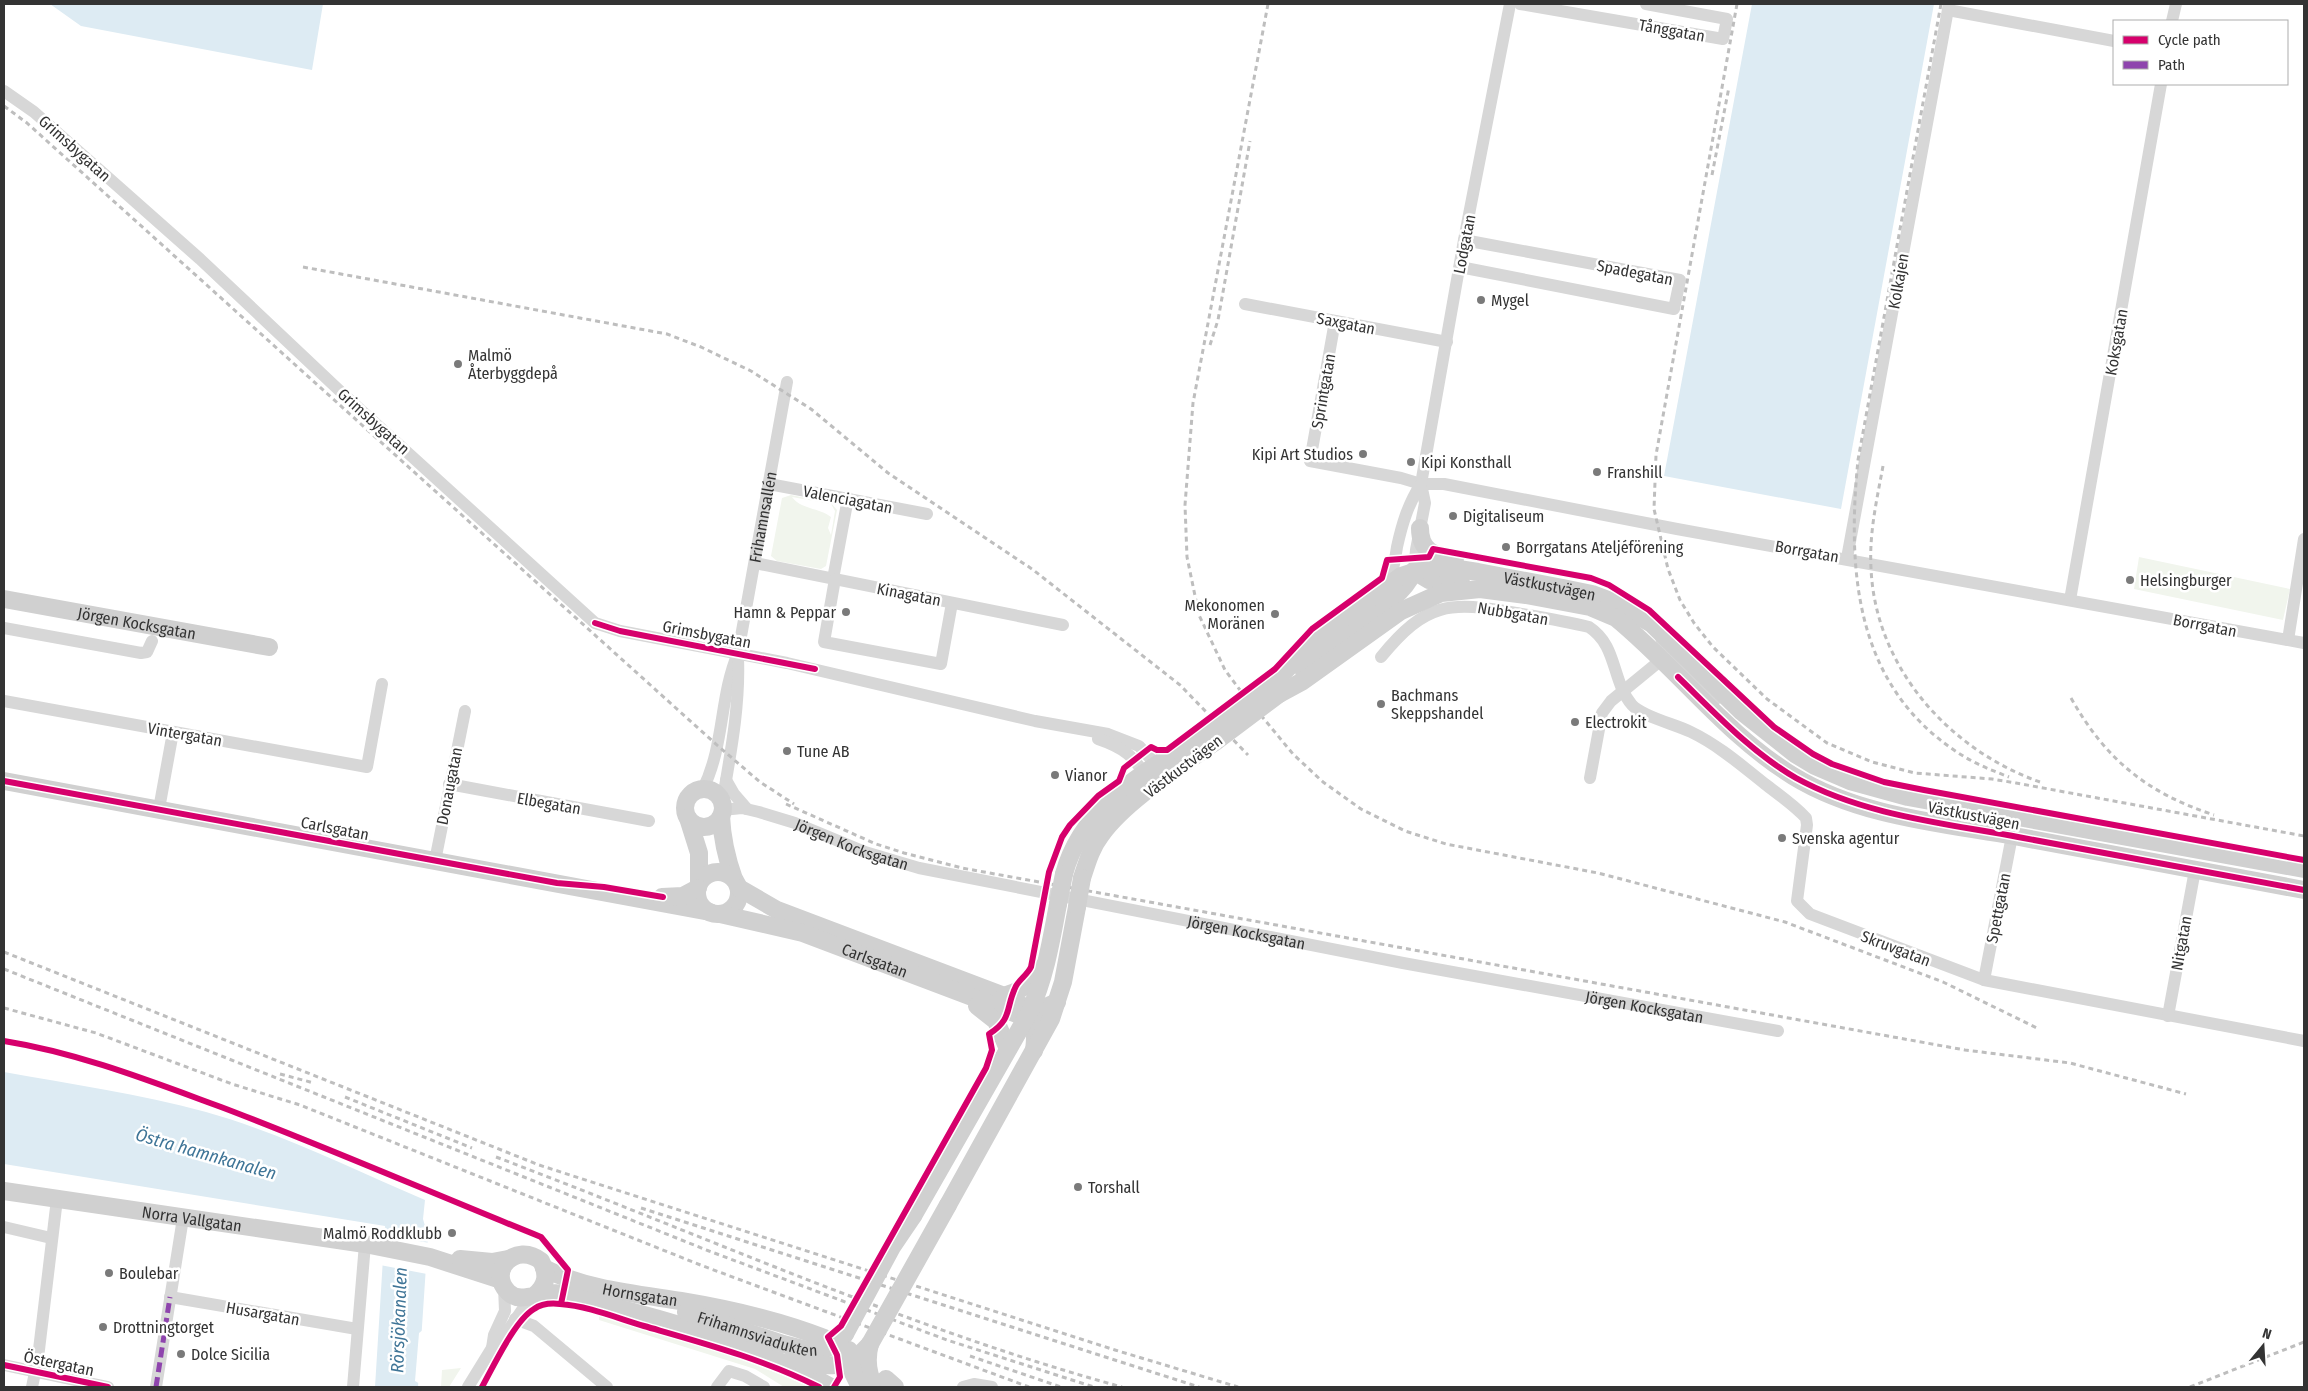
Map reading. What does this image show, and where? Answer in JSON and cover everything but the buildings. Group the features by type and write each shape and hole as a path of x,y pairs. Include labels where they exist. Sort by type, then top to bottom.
{"main road":[{"path":"1420,528 1422,543 1436,556 1571,581 1606,593 1631,610"},
{"name":"Västkustvägen","path":"1280,689 1320,636 1400,576 1420,568 1438,567 1478,572 1592,594 1631,610 1652,624 1660,634 1742,712 1778,742 1815,766 1850,781 1876,790 2304,869"},
{"path":"1280,689 1335,640 1399,592 1408,583 1414,571"},
{"name":"Västkustvägen","path":"1414,571 1429,580 1471,583 1590,607 1605,612 1628,628 1750,745 1774,764 1819,790 1876,810 2304,890"},
{"name":"Västkustvägen","path":"1048,961 1064,874 1077,840 1093,816 1104,804 1155,775 1280,689 1303,681 1401,611 1427,598 1453,591 1480,589 1526,595"},
{"name":"Jörgen Kocksgatan","path":"4,599 269,647"},
{"name":"Västkustvägen","path":"1034,1051 1057,1002 1063,982 1082,878 1092,848 1106,828 1155,775"},
{"name":"Carlsgatan","path":"4,781 565,884 715,913 804,933 1008,1012 1028,1013 1057,1002"},
{"path":"688,818 692,823 707,826 717,821 722,810 715,793 703,789 692,793 687,799 685,809 699,853 698,886 699,902 715,913 728,912 736,904 739,896 737,883 726,873 716,872 704,877 698,886"},
{"name":"Frihamnsallén","path":"722,810 721,836 726,856 737,883"},
{"name":"Carlsgatan","path":"737,883 757,900 786,913 1004,996 1021,1004 1028,1013"},
{"name":"Carlsgatan","path":"565,884 604,887 673,897 683,896 698,886"},
{"path":"1004,996 1025,987 1048,961"},
{"name":"Frihamnsviadukten","path":"621,1291 797,1348 825,1349 849,1336 900,1252 914,1216 1028,1013 1040,988 1048,961"},
{"path":"958,993 990,1014 1000,1027 1008,1046"},
{"path":"850,1361 860,1355 870,1344 1034,1051 1036,1027 1028,1013"},
{"name":"Norra Vallgatan","path":"4,1191 372,1246 430,1257"},
{"name":"Hornsgatan","path":"430,1257 492,1262 508,1260 519,1254 527,1254 535,1257 544,1268 566,1278 621,1291 684,1301 766,1318 824,1338"},
{"name":"Hornsgatan","path":"430,1257 502,1283 513,1296 556,1293 747,1346 796,1368 831,1387"},
{"path":"502,1283 502,1269 508,1260"},
{"path":"533,1296 544,1286 546,1276 544,1268"},
{"name":"Frihamnsviadukten","path":"849,1336 850,1361 854,1378 860,1387"},
{"path":"870,1344 868,1368 885,1385"},
{"name":"Frihamnsviadukten","path":"747,1346 821,1365 835,1365 850,1361"}],"street":[{"name":"Lodgatan","path":"1414,571 1425,503 1421,484 1464,240 1510,4"},
{"name":"Tånggatan","path":"1520,4 1723,39 1727,19 1646,4"},
{"path":"2172,20 2176,4"},
{"path":"1948,7 2113,42"},
{"name":"Kolkajen","path":"1847,558 1948,7"},
{"name":"Koksgatan","path":"2070,600 2161,85"},
{"name":"Grimsbygatan","path":"4,91 34,112 200,259 356,405 595,623 620,631 800,666 1050,724 1121,738 1139,746 1155,775"},
{"name":"Spadegatan","path":"1460,267 1674,309 1680,280 1464,240"},
{"name":"Saxgatan","path":"1244,304 1446,342"},
{"name":"Sprintgatan","path":"1310,461 1335,321"},
{"name":"Frihamnsallén","path":"703,789 712,770 718,746 729,675 738,653 787,382"},
{"name":"Borrgatan","path":"1310,461 1401,478 1421,484 1444,484 1687,531 1847,558 2304,643"},
{"name":"Valenciagatan","path":"769,484 927,514"},
{"name":"Lodgatan","path":"1386,585 1392,574 1403,522 1411,499 1421,484"},
{"path":"848,498 824,642 941,664 952,603"},
{"path":"1411,499 1412,510 1405,551 1414,571"},
{"path":"2288,640 2304,539"},
{"name":"Kinagatan","path":"755,563 1062,625"},
{"name":"Nubbgatan","path":"1381,657 1399,634 1427,614 1461,605 1480,606 1588,627 1603,638 1608,646 1616,675 1624,691"},
{"name":"Jörgen Kocksgatan","path":"4,628 141,653 147,652 152,641"},
{"path":"1660,634 1664,648 1661,660"},
{"name":"Frihamnsallén","path":"722,810 739,677 738,653"},
{"path":"1590,778 1602,713 1611,701 1661,660 1670,658 1675,661 1711,693 1742,712"},
{"name":"Vintergatan","path":"4,701 367,767 382,684"},
{"name":"Skruvgatan","path":"1624,691 1633,706 1691,732 1729,756 1806,818 1807,825 1797,901 1805,911 1850,930 1984,980 2304,1041"},
{"name":"Donaugatan","path":"435,861 465,711"},
{"path":"159,810 173,732"},
{"path":"726,780 734,794 747,809"},
{"name":"Elbegatan","path":"449,784 649,821"},
{"name":"Jörgen Kocksgatan","path":"722,810 742,808 795,823 865,852 919,868 1403,963 1778,1031"},
{"name":"Spettgatan","path":"1984,980 2012,836"},
{"name":"Nitgatan","path":"2168,1016 2195,870"},
{"path":"32,1387 56,1199"},
{"path":"156,1387 183,1218"},
{"path":"4,1227 51,1238"},
{"path":"353,1387 357,1329 372,1246"},
{"path":"492,1348 494,1334 505,1311 502,1283"},
{"path":"468,1387 492,1348 503,1338 533,1296"},
{"name":"Husargatan","path":"170,1297 357,1329"},
{"path":"515,1319 534,1326 607,1387"},
{"name":"Östergatan","path":"4,1365 108,1387"},
{"path":"717,1387 729,1371 745,1376 764,1387"},
{"path":"963,1387 974,1384 992,1387"}],"shaded area":[{"path":"791,495 831,503 837,510 826,566 821,569 777,561 771,556 782,498","holes":["792,497 831,504 835,511 831,535 828,528 831,517 800,504"]},
{"path":"2139,557 2290,589 2283,620 2134,589"},
{"path":"599,1315 732,1356 809,1387 784,1387 755,1369 599,1320"},
{"path":"461,1368 449,1387 441,1387 442,1370"}],"water":[{"path":"50,4 323,4 312,70 81,26"},
{"path":"1752,4 1934,4 1841,509 1664,476"},
{"path":"4,1072 130,1095 206,1112 262,1130 425,1200 423,1219 428,1236 418,1387 375,1387 385,1226 4,1164"}],"pier":[{"path":"382,1235 430,1243 427,1274 380,1265"},
{"path":"424,1329 420,1384 415,1381 419,1333"}],"railway":[{"path":"1268,4 1193,403 1185,505 1187,557 1199,615 1225,670 1240,690 1293,754 1323,782 1361,809 1405,831 1446,844 1598,873 1785,922 1943,982 2039,1029"},
{"path":"1737,4 1656,455 1654,509 1668,569 1680,600 1694,623 1713,647 1767,699 1827,743 1872,762 1915,773 1992,779 2016,783 2304,836"},
{"path":"1941,4 1858,460 1854,543 1858,584 1865,622 1878,659 1897,694 1923,725 1957,752 1976,763 2009,777"},
{"path":"1712,175 1729,87"},
{"path":"4,106 27,123 718,746 760,782 794,804"},
{"path":"1210,345 1218,320 1250,141"},
{"path":"303,267 667,334 701,347 751,371 811,409 888,473 1032,569 1180,685 1248,755"},
{"path":"1883,466 1874,516 1871,568 1876,604 1886,639 1902,671 1923,700 1948,726 1976,749 2007,768 2040,782"},
{"path":"2071,698 2084,720 2099,739 2130,772 2168,796 2214,815"},
{"path":"786,804 876,844 962,868 1965,1050 2070,1063 2186,1094"},
{"path":"4,952 539,1165 1115,1350 1238,1387"},
{"path":"4,969 709,1251 947,1340 1094,1387"},
{"path":"4,1008 96,1033 232,1084 300,1105 703,1266 1029,1387"},
{"path":"280,1074 314,1083"},
{"path":"345,1097 472,1148"},
{"path":"496,1157 884,1309 1042,1363 1122,1387"},
{"path":"641,1208 1199,1387"},
{"path":"2190,1387 2304,1342"},
{"path":"970,1356 1061,1387"}],"marked path":[{"path":"156,1387 170,1297"}],"cycle path":[{"path":"834,1387 840,1377 837,1355 828,1337 841,1326 986,1068 992,1050 989,1034 1002,1023 1016,986 1031,967 1049,872 1062,837 1070,825 1098,796 1119,781 1124,768 1151,747 1157,750 1167,750 1275,669 1312,629 1382,578 1387,560 1429,557 1433,549 1591,578 1609,585 1649,610 1774,727 1813,754 1832,764 1884,782 2304,860"},
{"path":"595,623 620,631 815,669"},
{"path":"1678,677 1734,731 1780,768 1822,791 1848,801 1932,822 2304,890"},
{"path":"4,781 557,883 604,887 663,897"},
{"path":"4,1041 87,1060 168,1087 302,1139 541,1237 568,1270 561,1304"},
{"path":"482,1387 519,1323 537,1307 553,1304 571,1305 592,1310 711,1345 776,1368 819,1387"},
{"path":"4,1365 108,1387"}],"place":[{"name":"Mygel","path":"1481,300"},
{"name":"Malmö Återbyggdepå","path":"458,364"},
{"name":"Kipi Art Studios","path":"1363,454"},
{"name":"Kipi Konsthall","path":"1411,462"},
{"name":"Franshill","path":"1597,472"},
{"name":"Digitaliseum","path":"1453,516"},
{"name":"Borrgatans Ateljéförening","path":"1506,547"},
{"name":"Helsingburger","path":"2130,580"},
{"name":"Hamn & Peppar","path":"846,612"},
{"name":"Mekonomen Moränen","path":"1275,614"},
{"name":"Bachmans Skeppshandel","path":"1381,704"},
{"name":"Electrokit","path":"1575,722"},
{"name":"Tune AB","path":"787,751"},
{"name":"Vianor","path":"1055,775"},
{"name":"Svenska agentur","path":"1782,838"},
{"name":"Torshall","path":"1078,1187"},
{"name":"Malmö Roddklubb","path":"452,1233"},
{"name":"Boulebar","path":"109,1273"},
{"name":"Drottningtorget","path":"103,1327"},
{"name":"Dolce Sicilia","path":"181,1354"}],"water label":[{"name":"Östra hamnkanalen","path":"206,1154"},
{"name":"Rörsjökanalen","path":"399,1320"}]}
